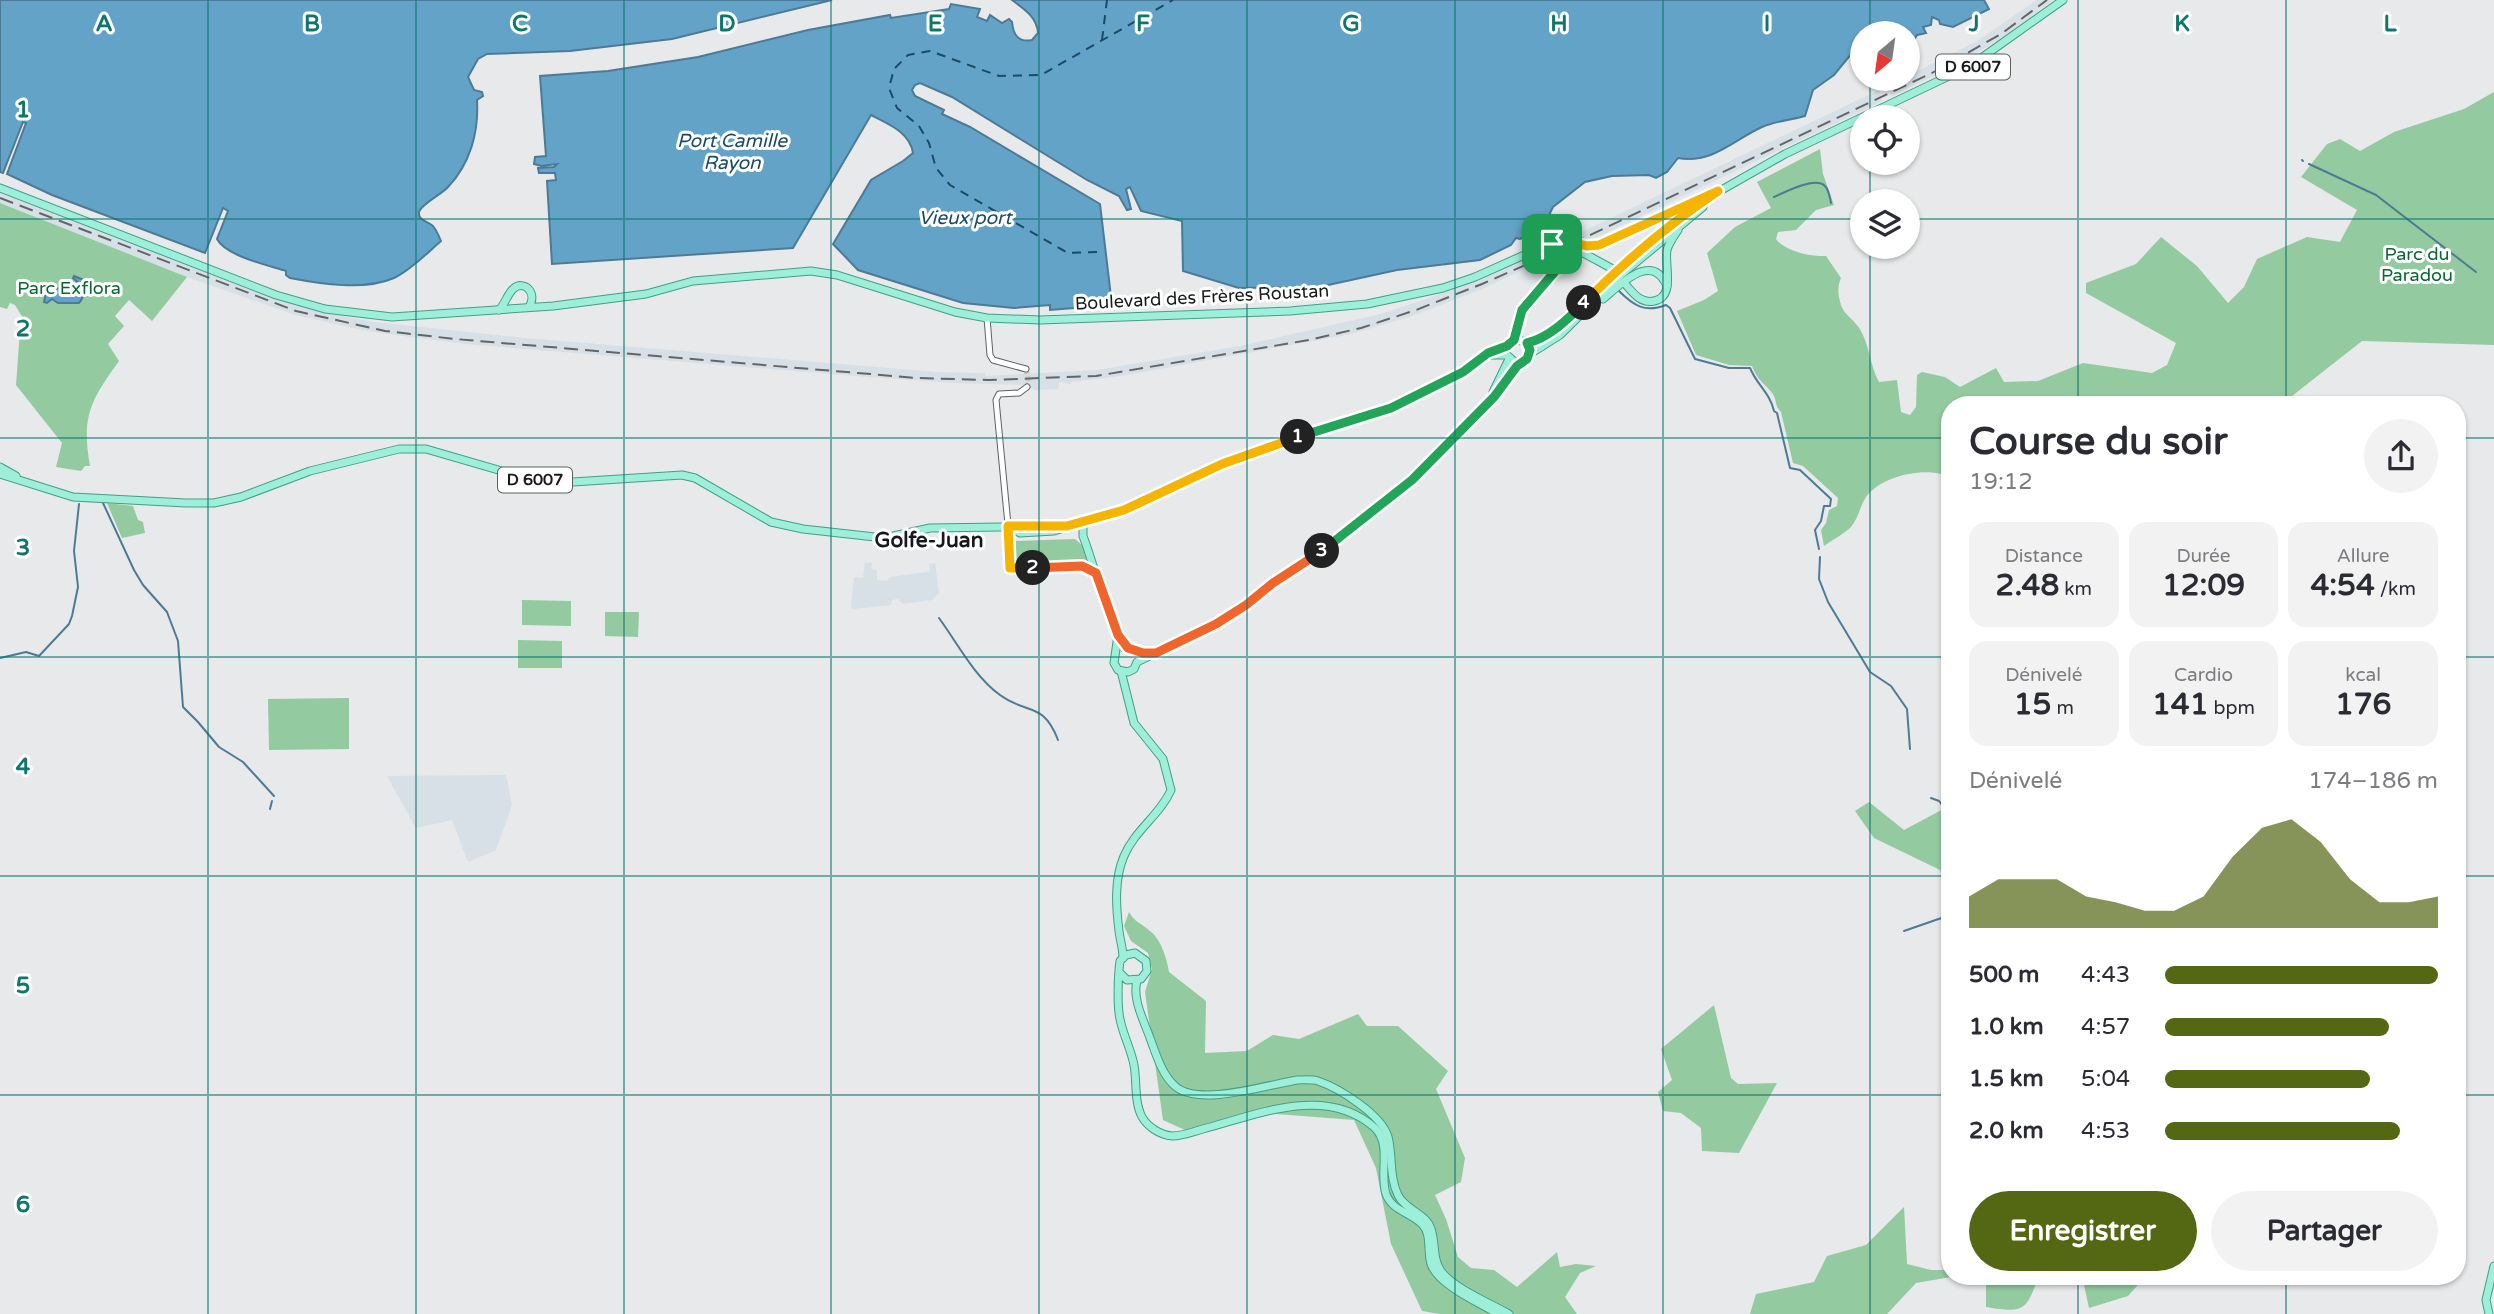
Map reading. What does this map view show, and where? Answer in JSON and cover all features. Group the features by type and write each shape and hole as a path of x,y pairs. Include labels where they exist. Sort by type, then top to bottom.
{"main road":[{"name":"D 6007","path":"1894,105 1971,69 2066,0"},
{"name":"D 6007","path":"1527,343 1536,341 1562,323 1617,269 1673,223 1718,191 1970,66 2066,0"},
{"name":"D 6007","path":"1530,354 1570,326 1622,274 1712,200 1750,174 1850,126"},
{"path":"0,188 229,278 300,302 356,314 393,317 498,311 515,308 522,309 531,304 532,293 525,287 515,288 498,311"},
{"path":"1485,404 1498,384 1522,310 1566,256 1578,246 1599,245 1618,238 1718,191"},
{"path":"1626,285 1642,300 1652,302 1660,299 1667,286 1667,250 1683,224"},
{"name":"Boulevard des Frères Roustan","path":"531,304 541,307 646,294 693,281 819,271 955,312 987,318 1040,320 1279,311 1367,304 1413,296 1459,283 1552,244 1578,246"},
{"path":"1570,326 1639,272 1657,272 1667,286"},
{"path":"510,296 515,308"},
{"path":"1125,672 1134,668 1137,663 1216,624 1276,587 1287,575 1406,486 1503,387 1530,354 1527,343 1521,340 1509,350"},
{"name":"D 6007","path":"0,474 73,497 214,503 242,497 320,469 399,449 420,448 526,478 557,483 665,474 687,476 771,522 803,529 884,538 930,528 1008,526 1020,533 1054,531 1124,510 1234,459 1391,408 1463,372 1481,359 1509,350"},
{"path":"1509,350 1520,363"},
{"name":"D 6007","path":"0,467 19,479"},
{"path":"1086,521 1083,525 1083,536 1118,635 1136,655 1137,663"},
{"path":"1070,525 1083,536"},
{"path":"1118,635 1117,652 1113,662 1125,672 1127,697 1134,723 1163,759 1171,790 1162,808 1134,839 1124,856 1117,894 1122,943 1126,955"},
{"path":"1117,652 1130,649 1156,653"},
{"path":"1126,955 1119,965 1119,1018 1133,1056 1140,1114 1149,1125 1163,1134 1181,1135 1270,1110 1321,1105 1353,1114 1366,1121 1380,1134 1384,1148 1384,1179 1388,1198 1426,1230 1431,1264 1435,1272 1457,1290 1498,1314"},
{"path":"1120,973 1127,980 1137,981 1145,975 1148,966 1143,957 1126,955"},
{"path":"1137,981 1137,998 1142,1017 1165,1073 1178,1089 1203,1096 1311,1080 1331,1086 1370,1112 1386,1130 1396,1191 1403,1204 1428,1223 1432,1230 1436,1261 1443,1274 1509,1314"},
{"path":"2489,1314 2486,1300 2494,1266"}],"street":[{"path":"987,318 990,355 993,360 1026,369"},
{"path":"1027,387 1019,393 999,394 996,407 1010,568 1082,566 1096,573"}],"shaded area":[{"path":"2037,0 2053,0 2009,33 1963,62 1920,83 1920,70 1977,41"},
{"path":"1879,91 1882,101 1874,105 1850,105 1850,116 1589,241 1569,238"},
{"path":"1889,91 1902,91 1892,96"},
{"path":"0,191 267,295 327,313 374,322 525,338 936,372 985,373 985,376 1097,370 1240,346 1381,314 1447,292 1558,245 1565,250 1482,289 1412,316 1351,334 1121,376 1070,384 1059,382 1058,389 1035,390 1025,385 869,377 466,344 372,332 295,315 187,277 0,203"},
{"path":"865,562 872,563 871,569 877,570 877,580 887,581 890,577 930,571 929,564 935,563 939,593 932,600 903,604 898,599 892,600 891,605 853,609 854,577 863,578"},
{"path":"506,775 512,805 496,850 468,862 452,820 416,828 387,776"}],"green space":[{"name":"Parc du Paradou","path":"2494,92 2494,345 2362,341 2292,396 1941,396 1941,474 1911,473 1881,484 1866,497 1851,527 1824,546 1821,530 1829,510 1837,506 1838,498 1803,466 1793,463 1781,412 1774,396 1752,366 1729,365 1696,355 1677,311 1718,291 1707,253 1735,227 1771,208 1757,182 1820,149 1823,174 1834,205 1816,210 1796,230 1778,232 1776,239 1785,247 1799,252 1826,256 1841,278 1838,291 1841,305 1861,331 1879,382 1897,380 1901,412 1910,415 1916,407 1917,375 1922,372 1945,377 1960,387 1996,368 2004,382 2038,381 2083,363 2152,373 2167,365 2176,343 2086,293 2086,283 2136,264 2161,237 2197,266 2228,303 2244,287 2257,259 2307,237 2340,242 2357,210 2301,177 2327,144 2340,139 2360,151 2394,132 2464,109"},
{"name":"Parc Exflora","path":"0,203 187,277 152,321 129,300 115,316 124,326 108,344 119,361 101,387 91,409 87,434 90,466 85,466 81,471 56,467 62,443 16,385 20,330 28,330 28,326 15,305 10,303 7,309 0,307"},
{"path":"107,503 133,506 138,520 143,522 145,533 122,538"},
{"path":"1075,539 1083,546 1087,557 1085,563 1014,564 1013,541"},
{"path":"522,600 571,601 571,626 522,625"},
{"path":"605,612 639,612 638,637 605,636"},
{"path":"518,640 562,641 562,668 518,668"},
{"path":"349,698 349,749 269,750 268,699"},
{"path":"1869,802 1904,830 1941,810 1941,873 1940,870 1874,838 1855,811"},
{"path":"1129,912 1157,939 1169,972 1206,1001 1205,1053 1247,1051 1273,1035 1299,1039 1358,1014 1367,1026 1398,1026 1448,1071 1436,1089 1465,1158 1461,1182 1435,1195 1458,1257 1471,1268 1494,1270 1517,1287 1557,1252 1560,1267 1576,1264 1596,1266 1580,1273 1565,1297 1577,1314 1439,1314 1422,1311 1391,1244 1376,1168 1354,1120 1262,1113 1187,1131 1163,1120 1145,992 1152,969 1148,953 1131,941 1124,926"},
{"path":"1714,1005 1731,1078 1738,1084 1777,1083 1739,1153 1702,1151 1701,1128 1681,1113 1663,1111 1658,1092 1672,1080 1661,1049"},
{"path":"1904,1207 1907,1264 1941,1270 1941,1279 1916,1283 1887,1314 1750,1314 1756,1294 1814,1282 1827,1256 1866,1245"},
{"path":"1986,1285 2035,1285 2027,1302 2017,1309 1986,1307"},
{"path":"2084,1285 2138,1285 2128,1296 2089,1308"}],"water":[{"path":"0,0 832,0 672,39 570,51 487,54 478,59 468,77 474,90 482,92 483,96 477,100 472,147 456,178 419,212 422,219 433,226 441,241 400,275 382,282 356,285 290,278 286,271 229,250 217,239 228,211 223,208 205,253 52,195 7,174 26,123 23,122 3,173 0,172"},
{"path":"1012,0 1984,0 1989,9 1953,27 1940,24 1939,20 1932,17 1931,25 1923,27 1926,33 1920,34 1920,21 1850,21 1850,56 1834,75 1813,90 1805,116 1762,127 1702,158 1678,158 1667,172 1656,178 1649,175 1612,176 1585,182 1553,207 1546,229 1520,239 1516,238 1511,245 1480,260 1397,270 1319,287 1239,288 1183,271 1182,221 1141,211 1130,187 1126,189 1131,209 1127,210 1119,196 1087,180 952,97 920,83 912,90 915,96 944,110 942,114 970,127 1100,204 1112,305 1050,310 1050,305 1014,308 963,303 858,270 833,244 871,180 913,153 903,134 871,115 793,248 552,264 547,181 556,180 555,173 539,173 538,168 554,167 557,164 534,164 535,157 546,156 540,76 608,71 698,57 808,30 890,15 891,18 949,9 951,4 980,9 977,17 987,21 990,15 1002,23 1009,19 1017,37 1032,40 1038,33 1029,14"},
{"path":"74,276 84,280 84,292 79,303 58,303 52,299 44,302 46,293 62,286 71,295 78,293 83,287"}],"waterway":[{"path":"2309,164 2376,195 2476,272"},
{"path":"1774,197 1800,186 1821,183 1825,186 1831,203"},
{"path":"1619,291 1640,307 1666,305 1670,308 1695,359 1729,368 1750,368 1777,413 1790,468 1800,470 1831,499 1830,506 1824,506 1821,521 1815,530 1819,549"},
{"path":"103,503 134,570 143,585 167,612 178,641 183,707 219,747 243,762 274,796"},
{"path":"0,658 26,652 39,656 69,624 78,587 74,551 79,504"},
{"path":"1820,557 1819,579 1828,602 1870,672 1891,686 1907,709 1910,749"},
{"path":"939,618 982,679 1000,695 1040,714 1058,740"},
{"path":"1931,798 1941,804"},
{"path":"270,809 272,801"},
{"path":"1904,931 1941,918"}],"ferry route":[{"path":"1102,40 1107,0"},
{"path":"1097,252 1068,253 950,185 936,168 929,143 919,126 897,108 889,88 894,69 908,55 930,51 999,76 1041,75 1173,0"}],"tunnel":[{"path":"1026,369 1029,382 1027,387"}],"railway":[{"path":"0,198 296,311 385,331 917,378 988,380 1096,376 1309,340 1361,328 1482,284 1932,73 2001,34 2047,0"}],"district":[{"name":"Golfe-Juan","path":"929,540"}],"route":[{"path":"1718,191 1673,223 1617,269 1562,323 1536,341 1527,343 1530,354 1527,359 1517,366 1494,397 1406,486 1346,533 1273,583 1259,597 1216,624 1156,653 1143,653 1128,648 1118,635 1096,573 1082,566 1010,568 1008,526 1067,526 1124,510 1234,459 1391,408 1463,372 1495,349 1507,346 1514,340 1522,310 1563,262 1571,247 1561,243 1552,244 1566,239 1587,246 1599,245 1718,191"}],"water label":[{"name":"Port Camille Rayon","path":"732,152"},
{"name":"Vieux port","path":"965,218"}]}
